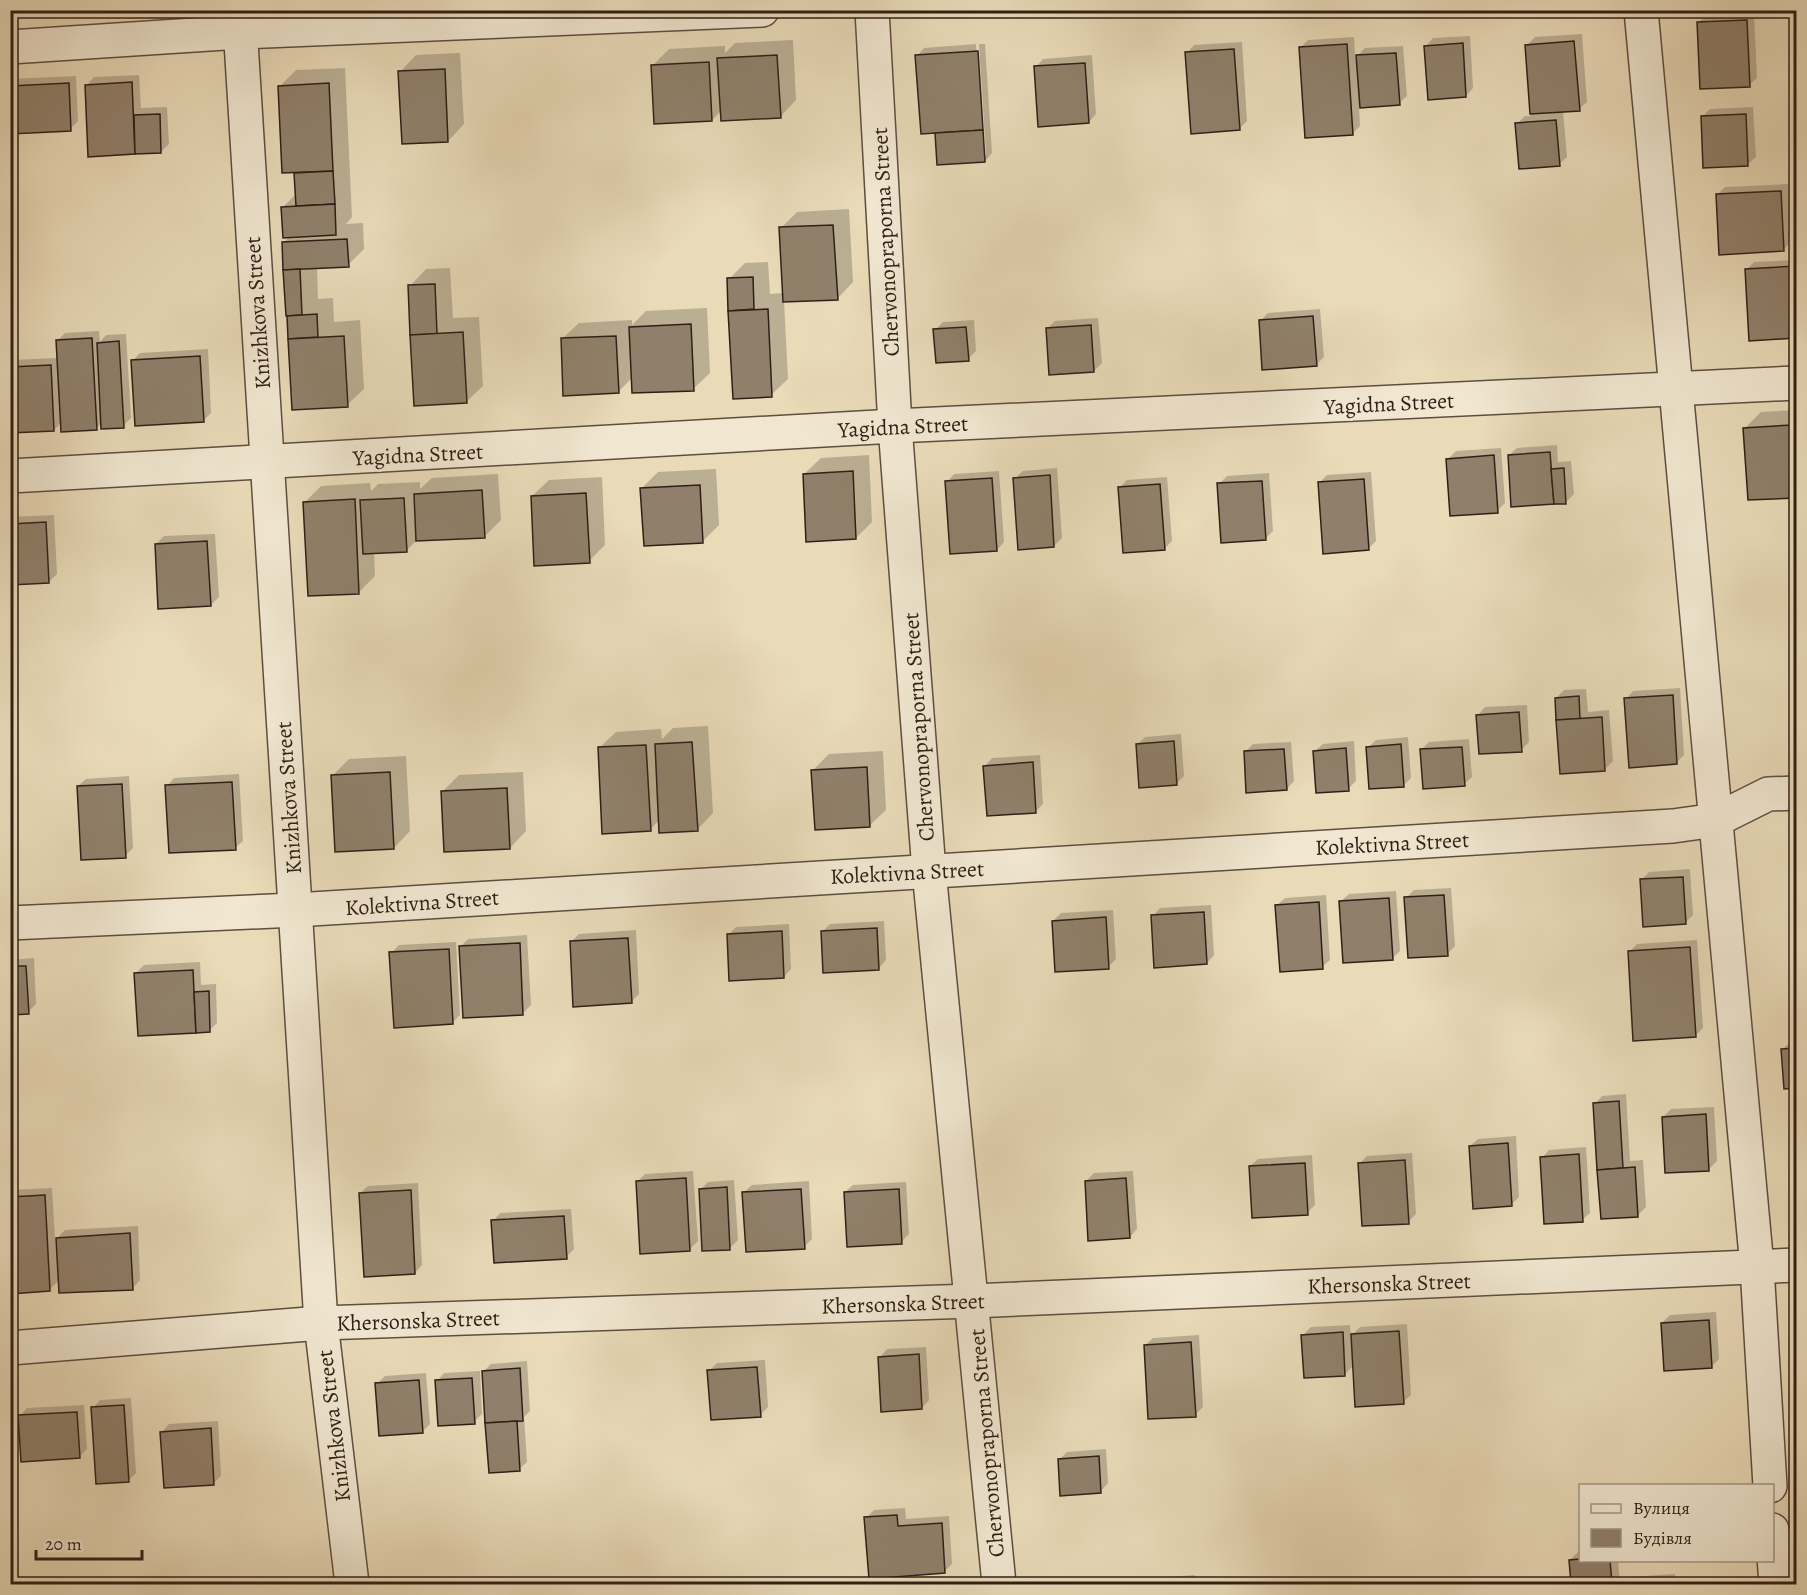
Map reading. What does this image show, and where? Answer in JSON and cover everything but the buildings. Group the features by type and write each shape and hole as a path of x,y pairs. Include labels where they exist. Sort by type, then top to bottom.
{"street":[{"path":"10,47 239,21 762,10"},
{"name":"Chervonopraporna Street","path":"872,10 895,426 929,871 999,1584"},
{"path":"1641,10 1757,1267 1770,1484"},
{"name":"Knizhkova Street","path":"239,21 321,1323 352,1584"},
{"name":"Yagidna Street","path":"10,476 895,426 1797,383"},
{"name":"Kolektivna Street","path":"10,923 295,910 1673,826 1716,820 1768,794 1797,793"},
{"name":"Khersonska Street","path":"10,1348 321,1323 972,1301 1797,1265"},
{"path":"1774,1548 1776,1584"}]}
